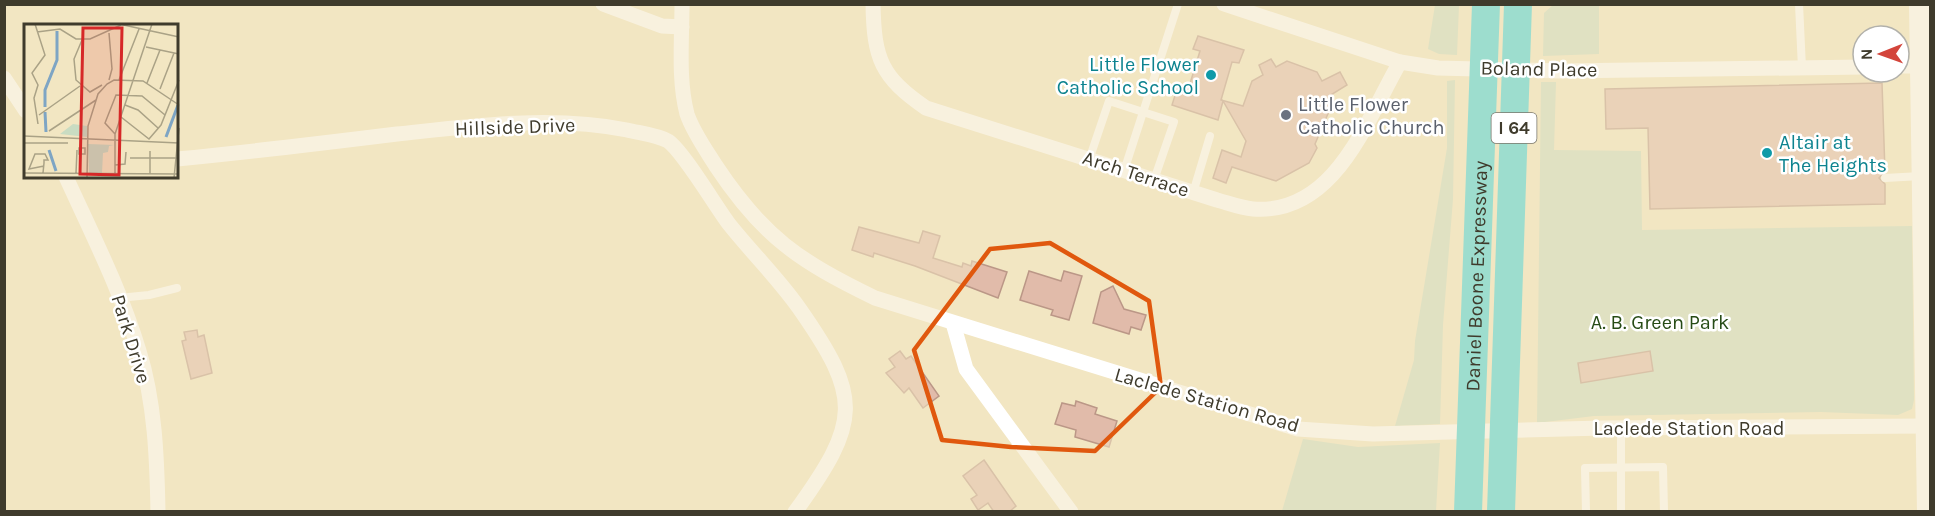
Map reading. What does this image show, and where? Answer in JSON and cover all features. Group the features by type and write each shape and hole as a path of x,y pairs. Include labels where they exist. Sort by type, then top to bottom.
{"highway":[{"name":"Daniel Boone Expressway","path":"1468,512 1485,4"},
{"name":"Daniel Boone Expressway","path":"1501,512 1518,4"},
{"path":"1457,512 1469,464"}],"street":[{"path":"603,4 662,26 682,27"},
{"name":"Laclede Station Road","path":"682,4 683,90 688,116 705,149 733,192 761,225 790,251 822,272 874,298 1298,429 1373,434 1621,428 1928,426"},
{"name":"Arch Terrace","path":"873,4 873,36 883,69 899,89 926,108 1193,193 1252,209 1277,208 1305,199 1323,186 1342,162 1400,62"},
{"name":"Boland Place","path":"1224,4 1400,62 1438,68 1561,71 1851,67"},
{"path":"1920,4 1922,176 1927,308 1927,512"},
{"path":"1911,66 1920,66"},
{"path":"4,78 24,108"},
{"name":"Hillside Drive","path":"178,159 475,126 576,123 639,133 668,141 728,223 784,286 838,368 846,390 847,411 843,433 795,512"},
{"name":"Park Drive","path":"66,178 119,298 140,353 151,415 158,512"},
{"path":"953,323 966,369 1071,512"}],"lane":[{"path":"1124,171 1178,4"},
{"path":"1799,4 1802,68"},
{"path":"1089,160 1109,101 1143,111 1174,123 1154,180"},
{"path":"1193,193 1210,136"},
{"path":"1885,178 1922,176"},
{"path":"119,298 149,295 177,288"},
{"path":"1621,428 1621,512"},
{"path":"1586,512 1585,468 1663,467 1664,512"}],"highlighted area":[{"path":"1050,243 1149,301 1161,387 1095,451 1011,447 942,440 914,350 990,249"}],"green space":[{"path":"1435,5 1459,5 1457,55 1439,54 1428,49"},
{"path":"1553,5 1599,5 1599,54 1543,56 1544,13"},
{"path":"1455,80 1453,199 1443,325 1440,424 1395,426 1414,360 1415,341 1447,148 1447,81"},
{"name":"A. B. Green Park","path":"1541,82 1556,82 1554,150 1641,151 1642,230 1912,226 1914,400 1912,409 1898,415 1821,412 1594,416 1537,423"},
{"path":"1303,439 1358,447 1440,443 1436,511 1282,511"}],"building":[{"name":"Little Flower Catholic Church","path":"1198,36 1244,50 1239,63 1232,62 1221,100 1243,106 1252,81 1263,75 1259,65 1271,59 1276,67 1287,61 1317,72 1322,81 1340,72 1347,85 1329,96 1333,102 1315,144 1317,148 1309,163 1276,181 1232,167 1226,183 1213,178 1222,150 1241,157 1246,141 1223,101 1218,120 1172,105 1178,86 1188,90 1200,51 1193,49"},
{"name":"Altair at The Heights","path":"1882,84 1885,172 1879,178 1885,184 1885,204 1650,209 1648,128 1606,129 1605,89"},
{"path":"859,227 919,243 923,231 940,236 933,258 962,267 963,263 971,266 972,261 1007,272 998,298 915,266 874,253 873,257 852,250"},
{"path":"1029,271 1061,281 1064,271 1082,276 1069,320 1051,315 1053,310 1020,300"},
{"path":"1113,286 1124,309 1146,315 1141,330 1131,327 1129,334 1093,323 1101,292"},
{"path":"197,330 198,337 204,335 212,373 191,379 182,341 186,340 184,332"},
{"path":"900,351 906,359 911,356 939,396 923,408 909,388 904,393 886,373 895,367 889,359"},
{"path":"1650,351 1653,371 1581,383 1578,363"},
{"path":"1076,401 1097,408 1095,414 1117,421 1109,447 1075,437 1076,430 1055,424 1062,403 1075,406"},
{"path":"984,460 1016,506 1009,512 994,512 988,503 978,510 971,499 977,495 963,476"}],"place":[{"name":"Little Flower Catholic School","path":"1211,75"},
{"name":"Little Flower Catholic Church","path":"1286,115"},
{"name":"Altair at The Heights","path":"1767,153"}]}
